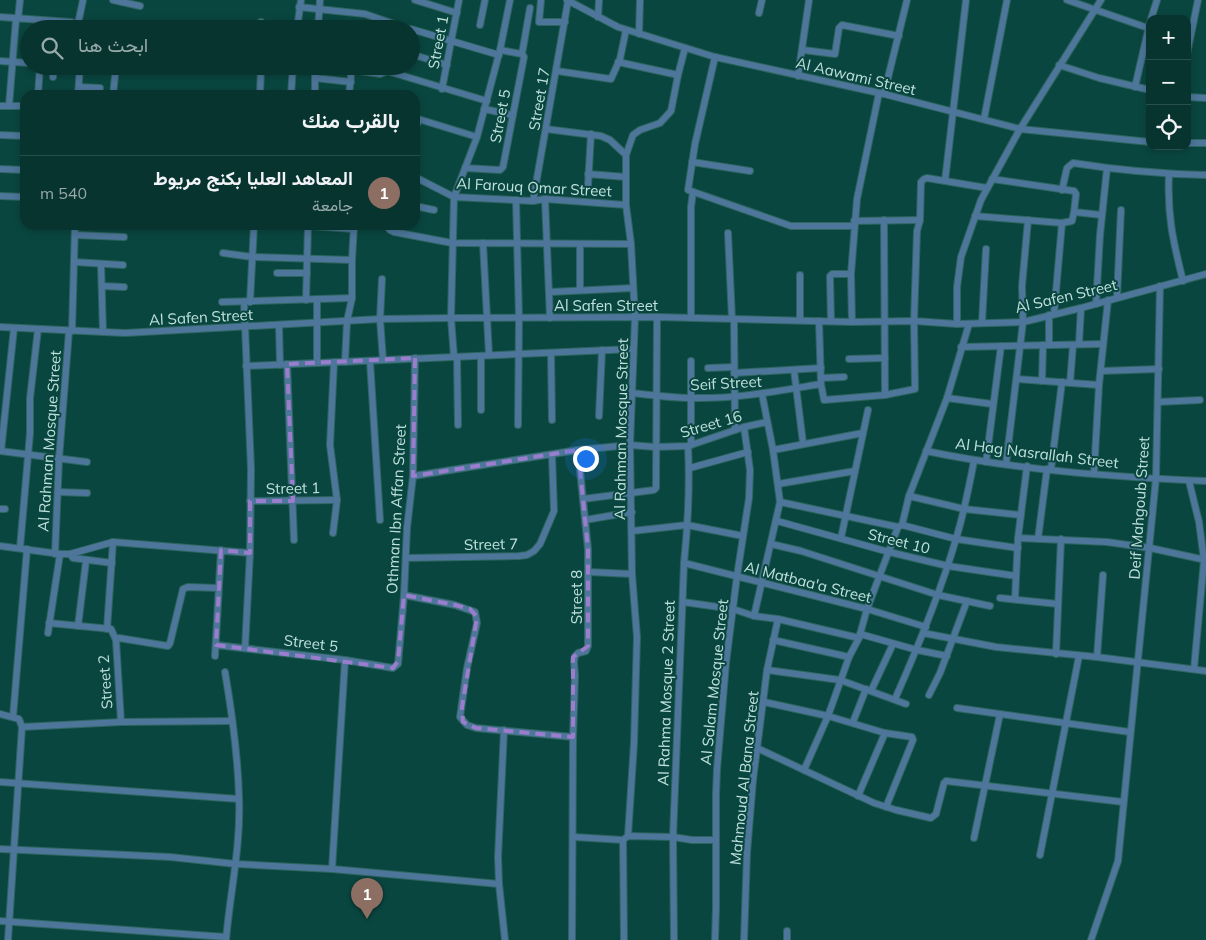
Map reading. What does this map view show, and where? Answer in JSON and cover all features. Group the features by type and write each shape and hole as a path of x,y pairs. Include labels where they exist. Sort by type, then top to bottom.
{"street":[{"path":"9,106 20,0"},
{"path":"83,0 83,20"},
{"path":"113,0 140,6"},
{"path":"318,20 320,0"},
{"path":"415,0 457,13"},
{"name":"Street 1","path":"442,89 459,0"},
{"path":"480,24 485,0"},
{"path":"458,425 451,318 454,197 477,137 500,52 510,0"},
{"path":"541,0 538,22 564,22"},
{"name":"Street 17","path":"534,201 567,0"},
{"name":"Al Aawami Street","path":"567,0 626,30 714,57 882,93 1020,128 1146,142"},
{"path":"598,16 599,0"},
{"path":"639,34 640,0"},
{"path":"759,13 762,0"},
{"path":"798,76 809,0"},
{"path":"852,322 852,274 856,199 907,0"},
{"path":"945,181 966,0"},
{"path":"984,119 1007,0"},
{"path":"1067,0 1095,10 1146,22"},
{"path":"956,324 957,287 961,257 987,188 1020,128 1101,0"},
{"path":"1152,15 1157,0"},
{"path":"1191,34 1198,0"},
{"path":"298,20 300,4 319,9 365,14 383,20"},
{"name":"Street 5","path":"465,168 502,168 524,57 522,54 530,8"},
{"path":"0,17 32,20"},
{"path":"802,50 835,54 839,28 842,25 899,36"},
{"path":"556,71 611,78 618,62 626,30"},
{"path":"420,32 500,52 522,54"},
{"path":"1136,87 1146,38"},
{"name":"Al Rahman Mosque Street","path":"624,940 626,838 634,744 637,637 632,574 630,445 635,317 631,244 626,205 626,155 634,135 640,130 660,123 671,111 685,48"},
{"path":"420,56 447,64"},
{"path":"714,57 688,190 796,227 854,224 884,220 920,220"},
{"path":"0,61 20,62"},
{"path":"618,62 678,75"},
{"path":"1060,65 1146,89"},
{"path":"38,90 39,75"},
{"path":"79,90 80,75"},
{"path":"114,90 115,75"},
{"path":"260,75 260,90"},
{"path":"291,90 292,75"},
{"path":"314,90 315,75"},
{"path":"349,90 351,75"},
{"path":"399,75 487,101"},
{"path":"315,78 350,82"},
{"path":"79,87 100,88"},
{"path":"1191,98 1206,98"},
{"path":"0,106 20,106"},
{"path":"484,109 513,115"},
{"path":"420,120 477,137"},
{"path":"546,129 591,134 606,138 626,155"},
{"path":"588,185 591,134"},
{"path":"0,136 20,136"},
{"path":"1191,143 1206,143"},
{"path":"692,162 750,171"},
{"path":"1062,190 1067,168 1071,164 1169,174 1206,175"},
{"path":"1096,304 1107,168"},
{"path":"0,169 20,170"},
{"path":"588,174 626,177"},
{"path":"1169,174 1168,204 1171,232 1183,281"},
{"path":"819,321 821,381 824,400 885,395 916,388 914,321 917,232 920,220 922,180 927,178 987,188"},
{"path":"975,216 1062,222 1072,221 1076,192 992,179"},
{"name":"Al Farouq Omar Street","path":"420,180 454,197 534,201 545,199 626,205"},
{"path":"692,318 691,207 693,192"},
{"path":"0,196 20,198"},
{"path":"545,199 550,318"},
{"path":"516,200 519,318 518,425"},
{"path":"420,207 434,210"},
{"path":"1117,298 1121,210"},
{"path":"1074,212 1102,215"},
{"path":"884,220 885,395"},
{"path":"1006,464 1017,379 1019,346 1024,322 1022,286 1028,220"},
{"path":"1042,381 1052,314 1062,222"},
{"name":"Al Rahman Mosque Street","path":"57,554 58,459 71,331 75,230"},
{"path":"245,648 250,553 251,469 245,327 254,230"},
{"path":"306,300 308,230"},
{"path":"345,362 347,321 352,298 354,230"},
{"path":"390,230 452,243 631,244"},
{"path":"728,233 733,319 735,430"},
{"path":"75,235 124,237"},
{"path":"483,243 489,355"},
{"path":"580,245 580,290"},
{"path":"982,323 986,249"},
{"path":"222,253 252,257 352,260"},
{"path":"74,262 123,266"},
{"path":"102,264 104,332"},
{"path":"277,273 307,273"},
{"path":"831,321 830,276 832,274 852,274"},
{"name":"Al Safen Street","path":"0,327 125,333 380,319 635,317 852,322 914,321 956,324 1024,322 1206,274"},
{"path":"800,275 800,320"},
{"path":"382,279 380,319 382,360"},
{"path":"102,286 124,287"},
{"name":"Deif Mahgoub Street","path":"1091,940 1117,865 1156,478 1160,286"},
{"path":"550,292 633,288"},
{"path":"222,302 352,298"},
{"path":"317,300 317,363"},
{"path":"1094,474 1100,371 1108,300"},
{"path":"1070,383 1081,308"},
{"path":"583,499 654,490 656,488 657,317"},
{"path":"804,770 828,716 849,657 860,636 867,609 947,398 969,324"},
{"path":"279,325 284,365 294,540"},
{"path":"14,328 4,386 0,451 27,456 87,462"},
{"path":"13,717 24,548 30,398 38,329"},
{"path":"961,347 1103,344"},
{"path":"986,462 1001,346"},
{"path":"246,366 633,349"},
{"path":"599,416 602,350"},
{"path":"551,352 552,420"},
{"path":"481,356 481,410"},
{"name":"Othman Ibn Affan Street","path":"398,661 404,595 407,528 413,476 415,358"},
{"path":"850,359 885,358"},
{"path":"370,361 380,520"},
{"path":"690,446 691,361"},
{"path":"333,532 337,500 330,445 334,362"},
{"path":"708,368 734,370 821,368"},
{"path":"1100,371 1159,369"},
{"path":"794,370 803,443"},
{"name":"Seif Street","path":"631,393 692,398 734,397 762,394 844,377"},
{"path":"1017,379 1099,385"},
{"path":"1038,538 1062,382"},
{"path":"754,616 780,502 773,450 762,394"},
{"path":"947,398 992,404"},
{"path":"1158,402 1200,400"},
{"path":"841,538 868,410"},
{"name":"Street 16","path":"413,476 578,450 630,445 655,447 690,446 744,427 767,422"},
{"name":"Al Salam Mosque Street","path":"715,940 717,769 726,663 749,498 748,452 744,427"},
{"path":"773,450 864,433"},
{"name":"Al Rahma Mosque 2 Street","path":"674,940 674,836 690,446"},
{"name":"Street 8","path":"572,940 574,659 578,653 586,650 588,646 589,572 578,450"},
{"name":"Al Hag Nasrallah Street","path":"926,451 974,461 1094,474 1206,481"},
{"path":"690,468 748,452"},
{"name":"Street 7","path":"406,558 519,556 527,555 534,551 540,544 554,511 552,455"},
{"path":"895,699 917,650 948,566 964,508 974,461"},
{"path":"1015,599 1018,538 1026,466"},
{"path":"778,484 855,471"},
{"path":"1189,480 1199,522 1205,560 1194,669"},
{"path":"58,492 87,493"},
{"path":"910,496 964,508 1021,515"},
{"name":"Street 1","path":"250,501 337,500"},
{"path":"780,502 956,539 1018,548"},
{"path":"585,520 632,512"},
{"name":"Street 10","path":"777,521 948,566 1016,576"},
{"path":"632,531 688,525 743,536"},
{"path":"1018,538 1107,542 1150,548 1205,560"},
{"path":"1056,654 1061,540"},
{"path":"0,546 70,554 114,542 250,553"},
{"path":"107,629 114,542"},
{"path":"771,544 795,549 938,595 990,606"},
{"path":"215,656 221,550"},
{"path":"48,633 57,554"},
{"path":"70,554 73,558 86,561 112,563"},
{"path":"78,626 86,561"},
{"name":"Al Matbaa'a Street","path":"684,563 867,609 953,639 990,647 1097,657 1206,671"},
{"path":"589,572 632,574"},
{"path":"1097,657 1103,575"},
{"name":"Street 2","path":"120,722 116,640 119,638 168,646 183,589 188,587 218,588"},
{"path":"404,595 455,604 475,612 477,623 467,668 460,717 463,722 471,726 573,737"},
{"path":"1000,598 1058,604"},
{"path":"929,695 947,656 967,601"},
{"path":"683,602 733,609 754,616 860,636 947,656"},
{"name":"Mahmoud Al Bana Street","path":"744,940 747,845 757,748 772,640 778,620"},
{"path":"49,623 112,630 116,640"},
{"path":"772,640 849,657"},
{"path":"853,722 893,644"},
{"name":"Street 5","path":"216,645 345,660 393,668 398,661"},
{"path":"1040,855 1079,656"},
{"path":"332,869 345,660"},
{"path":"768,670 840,680 906,704"},
{"path":"0,921 226,938 236,864 239,799 232,720 225,672"},
{"path":"764,702 853,722 885,733 913,738 886,807"},
{"path":"957,708 1130,732"},
{"path":"0,714 19,719 22,727 8,940"},
{"path":"974,838 1000,714"},
{"path":"22,727 120,722 232,720"},
{"path":"504,730 499,884 505,940"},
{"path":"858,796 885,733"},
{"path":"757,748 858,796 886,807 933,818 936,814 946,781 1123,802"},
{"path":"0,782 239,799"},
{"path":"574,836 626,838 674,836 692,840 715,840"},
{"path":"0,849 170,857 236,864 332,869 499,884"},
{"path":"787,940 788,931"}],"highlighted area":[{"path":"415,358 413,476 578,450 588,549 588,646 573,657 573,737 476,728 463,722 462,707 477,617 470,609 455,605 404,595 398,661 393,668 216,645 221,550 250,553 250,501 293,501 287,364"}],"place":[{"name":"المعاهد العليا بكنج مريوط","path":"367,919"}]}
